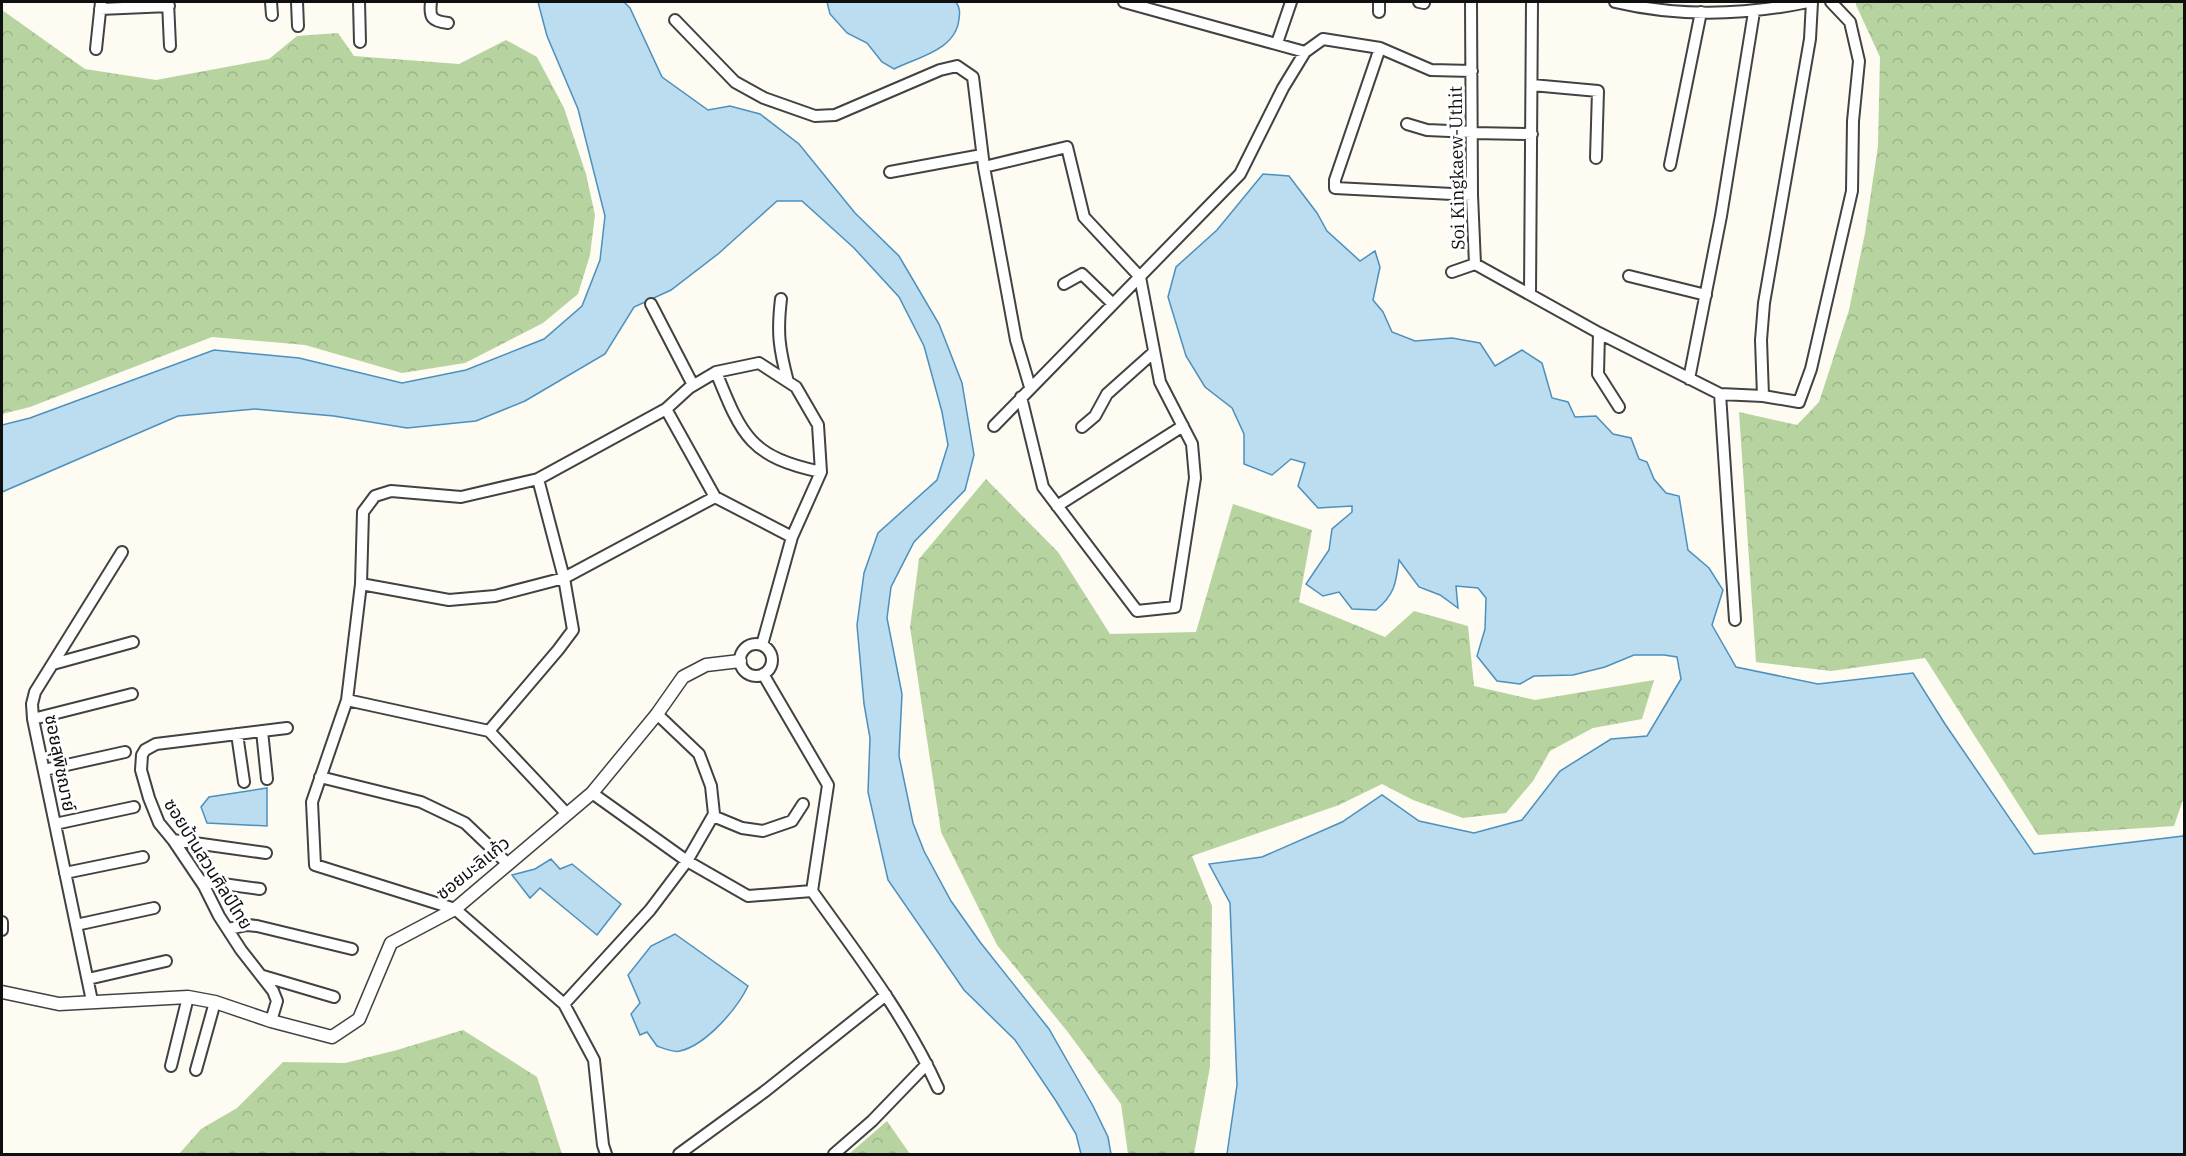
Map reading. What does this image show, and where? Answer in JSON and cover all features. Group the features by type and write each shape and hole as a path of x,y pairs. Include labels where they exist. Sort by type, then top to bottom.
{"street":[{"path":"271,2 272,15"},
{"path":"297,2 298,26"},
{"path":"359,2 360,42"},
{"path":"430,2 429,13 432,19 448,23"},
{"path":"1124,2 1305,52"},
{"path":"1277,43 1291,2"},
{"name":"Soi Kingkaew-Uthit","path":"1471,2 1472,195 1475,264 1599,333 1720,394"},
{"path":"1530,294 1532,2"},
{"path":"1615,2 1649,10 1701,12 1754,12 1810,2 1810,39 1764,303 1761,339 1763,396"},
{"path":"1735,620 1720,394 1763,396 1800,402 1811,369 1852,191 1853,122 1859,61 1850,22 1831,2"},
{"path":"96,49 100,5 169,4 170,46"},
{"path":"1670,165 1701,12"},
{"path":"1689,379 1723,204 1754,12"},
{"path":"675,20 735,82 764,98 815,116 835,116 940,70 957,66 974,77 984,167 1016,340 1030,387"},
{"path":"994,426 1240,174 1283,88 1305,52 1323,39 1380,48 1431,70 1472,71"},
{"path":"1380,48 1335,180 1335,188 1472,195"},
{"path":"1532,85 1598,91 1596,158"},
{"path":"1407,124 1427,130 1532,134"},
{"path":"984,167 1067,147 1084,217 1140,277 1160,382 1192,444 1195,478 1175,607 1137,611 1043,488 1022,397"},
{"path":"890,172 982,155"},
{"path":"1452,272 1475,264"},
{"path":"1064,284 1082,274 1113,304"},
{"path":"1629,276 1706,295"},
{"path":"781,299 777,328 788,382"},
{"path":"651,304 693,385"},
{"path":"1599,333 1598,374 1619,407"},
{"path":"1082,427 1095,416 1107,394 1154,352"},
{"path":"606,1155 594,1060 564,1004 455,909 315,865 312,802 347,700 360,584 363,512 375,496 391,491 461,497 538,479 666,410 693,385 716,372 759,363 796,387 818,425 821,472 792,537 762,645"},
{"path":"716,372 737,420 748,437 760,449 782,461 821,472"},
{"path":"666,410 715,497 792,537"},
{"path":"1057,506 1184,426"},
{"path":"489,731 573,630 564,578 538,479"},
{"path":"360,584 448,600 495,596 564,578 715,497"},
{"name":"ซอยสุพิชฌาย์","path":"92,1001 33,719 32,704 35,692 122,552"},
{"path":"53,664 133,642"},
{"path":"752,644 762,645 770,652 772,662 763,674 753,676 744,670 740,661 741,655 752,644"},
{"name":"ซอยมะลิแก้ว","path":"2,992 59,1004 188,997 215,1002 271,1021 332,1037 358,1019 392,943 455,909 592,793 657,714 682,677 706,666 740,661"},
{"path":"763,674 828,785 812,891 886,995 927,1064 938,1088"},
{"path":"33,719 132,694"},
{"path":"347,700 489,731 567,814"},
{"path":"564,1004 650,910 687,861 713,816 711,786 699,754 657,714"},
{"name":"ซอยบ้านสวนศิลป์ไทย","path":"271,1021 277,1001 273,991 241,950 201,881 159,823 142,777 141,762 145,750 156,744 287,728"},
{"path":"262,731 267,778"},
{"path":"237,734 243,782"},
{"path":"44,770 125,752"},
{"path":"320,777 421,802 465,823 508,864"},
{"path":"592,793 687,861 748,896 812,891"},
{"path":"713,816 742,828 763,831 792,821 803,804"},
{"path":"55,824 134,807"},
{"path":"173,840 266,853"},
{"path":"65,873 143,857"},
{"path":"201,881 260,889"},
{"path":"76,925 154,908"},
{"path":"2,922 2,930"},
{"path":"228,929 257,926 352,949"},
{"path":"88,979 166,961"},
{"path":"263,976 334,997"},
{"path":"679,1155 764,1092 886,995"},
{"path":"171,1066 188,997"},
{"path":"196,1070 215,1002"},
{"path":"834,1155 872,1121 927,1064"}],"green space":[{"path":"1856,2 2184,2 2184,797 2174,826 2038,835 1925,658 1831,671 1756,662 1739,412 1797,425 1819,402 1849,310 1865,233 1878,146 1880,57"},
{"path":"2,10 85,69 156,80 269,59 297,36 338,33 354,56 459,64 506,40 537,57 564,108 586,174 595,215 590,255 578,294 543,323 465,363 402,373 305,345 212,337 30,407 2,414"},
{"path":"986,479 1058,552 1110,634 1196,632 1233,504 1312,530 1299,602 1385,637 1414,611 1468,626 1474,686 1535,700 1654,680 1642,719 1593,728 1550,751 1533,781 1506,813 1463,818 1413,800 1382,784 1339,805 1192,856 1212,906 1210,1067 1194,1154 1128,1154 1121,1104 1067,1031 997,945 941,832 910,627 919,559"},
{"path":"463,1030 537,1077 562,1154 179,1154 201,1129 237,1108 283,1062 345,1063"},
{"path":"887,1121 910,1154 849,1154"}],"water":[{"path":"538,2 624,2 630,8 662,77 708,110 730,106 760,114 799,144 855,213 899,256 939,324 962,383 974,455 965,490 914,542 891,587 887,618 902,694 899,756 913,823 924,851 951,901 980,942 1049,1029 1093,1106 1108,1137 1111,1154 1081,1154 1076,1134 1015,1040 964,990 888,880 868,792 870,738 864,704 857,625 864,573 878,533 937,480 948,445 942,412 924,346 899,297 854,248 802,201 777,201 718,254 671,290 634,307 605,354 525,401 476,421 407,428 334,416 255,409 178,416 2,492 2,425 30,418 214,350 299,358 402,383 466,370 544,339 582,306 600,260 605,216 578,109 547,36"},
{"path":"827,2 956,2 959,17 956,30 943,45 894,69 882,62 867,43 847,33 830,14"},
{"path":"1263,174 1289,176 1317,213 1327,231 1360,261 1375,251 1380,267 1373,300 1383,312 1392,332 1415,341 1452,338 1480,343 1495,366 1522,350 1542,363 1552,398 1568,402 1575,417 1596,416 1613,434 1631,438 1639,459 1647,462 1654,479 1666,493 1679,496 1688,550 1709,568 1723,590 1712,625 1736,667 1818,684 1913,673 2034,854 2183,836 2184,833 2184,1154 1227,1154 1237,1085 1230,903 1209,864 1262,857 1342,822 1382,795 1419,821 1474,833 1522,820 1560,771 1611,739 1647,736 1681,679 1677,657 1634,655 1605,667 1573,675 1534,676 1520,684 1497,681 1477,656 1485,629 1486,598 1478,588 1456,586 1458,608 1440,595 1419,587 1399,560 1391,593 1376,610 1352,609 1339,592 1323,596 1306,584 1329,550 1332,529 1352,512 1352,506 1318,508 1298,486 1305,463 1291,459 1272,475 1244,464 1244,434 1232,408 1205,387 1186,356 1168,297 1176,267 1217,230"},
{"path":"267,788 267,826 207,823 201,807 209,797"},
{"path":"551,859 560,869 572,864 621,904 597,935 540,888 530,898 512,875 535,869"},
{"path":"675,934 748,986 720,1025 700,1042 678,1051 657,1046 647,1032 640,1035 631,1014 640,1003 628,975 651,946"}]}
